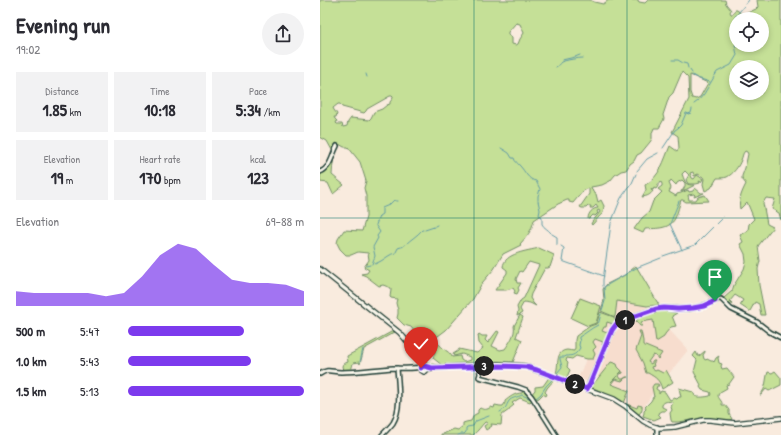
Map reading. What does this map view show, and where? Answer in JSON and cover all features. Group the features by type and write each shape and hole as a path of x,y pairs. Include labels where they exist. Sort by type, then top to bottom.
{"main road":[{"path":"320,269 400,333 413,348 424,368 480,366 526,367 554,376 615,400 643,421 658,427 675,427 703,420 737,423 781,418"}],"street":[{"path":"320,172 328,165 337,146"},
{"path":"588,389 614,326 620,322 660,308 697,308 720,299 731,309 757,322 781,338"},
{"path":"480,366 479,377 518,387 527,391 556,435"},
{"path":"320,374 329,370 341,372 397,368 424,368"},
{"path":"382,435 394,422 397,411 397,368"},
{"path":"657,434 658,427"}],"shaded area":[{"path":"580,297 602,306 601,311 615,316 617,301 647,306 688,350 637,416 615,400 587,389 589,382 578,378 598,331 571,318"}],"green space":[{"path":"320,0 590,0 603,4 609,0 638,0 639,2 645,3 648,0 725,0 726,4 731,10 729,12 729,52 769,52 769,12 750,12 758,7 757,0 781,0 781,220 779,213 772,209 775,199 766,198 763,203 767,224 773,227 758,246 760,261 758,269 759,285 765,315 761,315 759,304 755,302 749,311 740,305 743,300 735,295 730,301 732,303 730,306 725,301 727,305 720,297 724,298 732,291 744,269 746,262 745,254 740,244 743,242 740,235 748,230 749,224 754,219 747,202 740,209 741,196 746,184 742,179 742,176 748,154 747,152 744,152 736,170 729,176 717,178 711,188 705,191 703,177 698,174 694,176 693,172 690,173 692,178 694,179 697,175 703,179 701,182 699,181 700,183 688,184 695,185 681,192 685,186 685,183 682,180 676,185 671,180 669,183 671,188 669,192 676,196 677,194 688,190 689,192 693,191 695,188 701,193 704,193 694,197 694,194 688,195 689,200 696,200 698,197 705,195 709,201 686,202 681,200 674,221 671,224 659,228 645,229 643,233 634,229 642,218 649,212 653,201 662,192 658,189 662,186 661,182 658,184 656,189 651,189 653,191 650,194 642,197 646,190 645,185 658,173 670,146 677,151 679,148 678,136 672,132 689,99 688,78 682,72 673,93 669,97 663,115 664,119 659,128 654,128 650,142 641,153 637,155 626,170 621,171 610,181 602,185 591,187 593,192 596,194 598,202 601,200 604,206 603,213 592,225 592,222 600,212 599,210 595,216 593,215 589,219 588,217 591,211 598,208 596,205 593,208 590,208 591,206 586,208 580,207 589,194 589,188 583,191 573,203 567,200 558,204 534,220 527,236 520,244 521,245 503,254 494,269 482,283 473,299 446,330 438,336 431,338 418,336 415,338 413,335 414,331 411,327 404,325 397,318 397,299 390,297 391,288 383,285 379,286 361,274 367,273 369,270 364,267 369,260 368,253 358,252 351,255 346,255 340,249 337,243 344,230 362,231 366,217 366,196 364,188 366,181 360,162 348,147 344,147 339,144 335,145 332,175 344,185 333,194 328,183 320,182 321,170 328,163 333,152 327,141 320,137","holes":["516,23 520,24 524,33 518,44 512,44 512,38 508,35 508,32","690,75 708,83 700,97 696,99 692,98 690,92","390,96 393,97 390,104 374,112 369,120 351,118 347,126 343,127 342,124 336,123 337,121 334,117 336,117 337,114 333,108 338,104 342,107 364,113 367,109","685,171 689,175 686,180 688,184 685,182 682,174"]},
{"path":"539,248 554,255 550,267 545,268 531,294 530,298 536,306 524,302 520,309 522,313 517,316 517,307 524,298 539,265 529,262 522,272 520,271 516,279 517,283 521,283 517,294 514,293 515,291 513,288 506,290 495,290 507,273 507,270 503,267 504,262 517,253"},
{"path":"636,266 659,305 647,306 617,301 615,317 601,311 604,300 603,289 607,284 625,275"},
{"path":"580,298 601,306 596,323 588,326 571,318"},
{"path":"660,310 677,313 672,316 676,326 671,327 664,337 656,342 653,320 641,322 642,326 640,326 636,321 640,317"},
{"path":"600,312 614,317 616,321 613,324 607,322 606,327 604,327 602,331 607,333 609,331 603,346 603,342 595,339 593,342 596,347 593,350 595,354 593,359 576,356 572,359 567,358 567,367 570,370 566,379 557,376 558,359 561,353 567,350 574,351 576,336 590,326 596,324"},
{"path":"520,315 523,317 516,337 522,340 513,362 431,367 432,364 443,366 433,358 435,352 434,343 436,342 452,357 460,356 461,360 464,362 470,360 470,357 462,354 454,356 453,354 459,349 477,353 483,348 479,343 479,334 482,336 487,336 485,340 488,343 497,331 499,332 492,346 500,350 505,349 512,338 514,326"},
{"path":"393,331 395,332 364,349 360,364 359,362 353,363 351,371 343,371 343,364 348,362 347,356"},
{"path":"639,331 641,331 643,345 662,353 658,359 653,355 648,362 651,364 655,361 653,367 652,366 651,368 655,371 657,370 663,373 666,370 673,382 662,389 657,379 646,373 643,363 636,350 641,336"},
{"path":"416,350 422,358 430,364 431,367 424,363"},
{"path":"705,351 703,355 704,359 714,362 719,356 719,363 722,364 722,369 727,368 734,377 729,384 726,385 727,388 718,395 722,405 725,405 729,410 729,414 732,419 706,418 672,422 670,413 673,402 669,401 662,405 662,407 666,409 665,411 658,413 661,417 654,420 643,416 646,409 645,407 654,397 652,387 654,384 658,384 659,386 657,386 656,389 659,391 659,394 661,391 665,392 670,400 681,397 679,388 693,392 697,397 710,396 710,392 702,390 700,387 701,385 694,372 697,360 693,356 696,352 699,356"},
{"path":"611,362 617,364 622,371 621,372 623,372 619,376 621,379 628,377 622,381 615,379 611,384 629,391 624,403 637,408 638,405 642,406 641,411 637,416 602,391 591,387"},
{"path":"775,371 781,378 781,385 769,391 766,389 760,395 765,387 768,372 772,373"},
{"path":"550,376 555,378 545,392 547,394 546,396 543,394 535,400 531,395 535,390 535,387 543,386"},
{"path":"523,391 527,393 532,400 530,402 520,398 512,403 514,405 502,415 501,425 491,424 492,426 486,430 484,426 488,423 485,422 473,435 441,435 454,429 458,430 463,426 463,423 471,421 474,415 478,413 480,408 494,408 495,405 503,406 505,401 509,398 515,394 522,393"}],"waterway":[{"path":"739,12 749,0"},
{"path":"694,104 704,94 717,72 731,65 737,55 736,52"},
{"path":"562,60 580,55"},
{"path":"556,67 563,61 583,58"},
{"path":"672,60 678,60 687,64 688,68"},
{"path":"692,75 710,82"},
{"path":"663,148 675,130 681,125 686,113 691,113 692,109"},
{"path":"501,148 509,153 512,158 514,158 529,177 536,181 540,189 538,200"},
{"path":"637,171 647,159 658,153"},
{"path":"611,223 621,198 632,183 636,174"},
{"path":"376,225 379,216 382,214 382,208 389,205 394,200 398,201"},
{"path":"538,201 540,210 539,215 542,217 542,224 551,233"},
{"path":"679,201 670,224 682,250"},
{"path":"663,256 695,245 723,217"},
{"path":"603,286 611,224"},
{"path":"372,264 375,256 373,247 380,232 376,226"},
{"path":"425,230 434,227"},
{"path":"406,244 423,230"},
{"path":"552,234 557,237 557,245"},
{"path":"561,246 564,248 562,261 604,276"},
{"path":"396,252 398,248 401,247"},
{"path":"375,264 395,253"},
{"path":"602,310 605,301 604,287 636,268 661,258"},
{"path":"366,266 370,265"},
{"path":"557,373 562,367 560,357 573,355 577,352 580,348 579,337 598,325 601,314"},
{"path":"360,362 363,349"},
{"path":"535,399 554,378"},
{"path":"500,412 513,398 522,395 531,399"},
{"path":"458,435 464,434 466,432 466,428 473,426 476,421 489,416"}],"route":[{"path":"421,368 422,366 432,368 500,366 526,367 587,389 612,330 618,322 660,308 697,308 715,301"}]}
